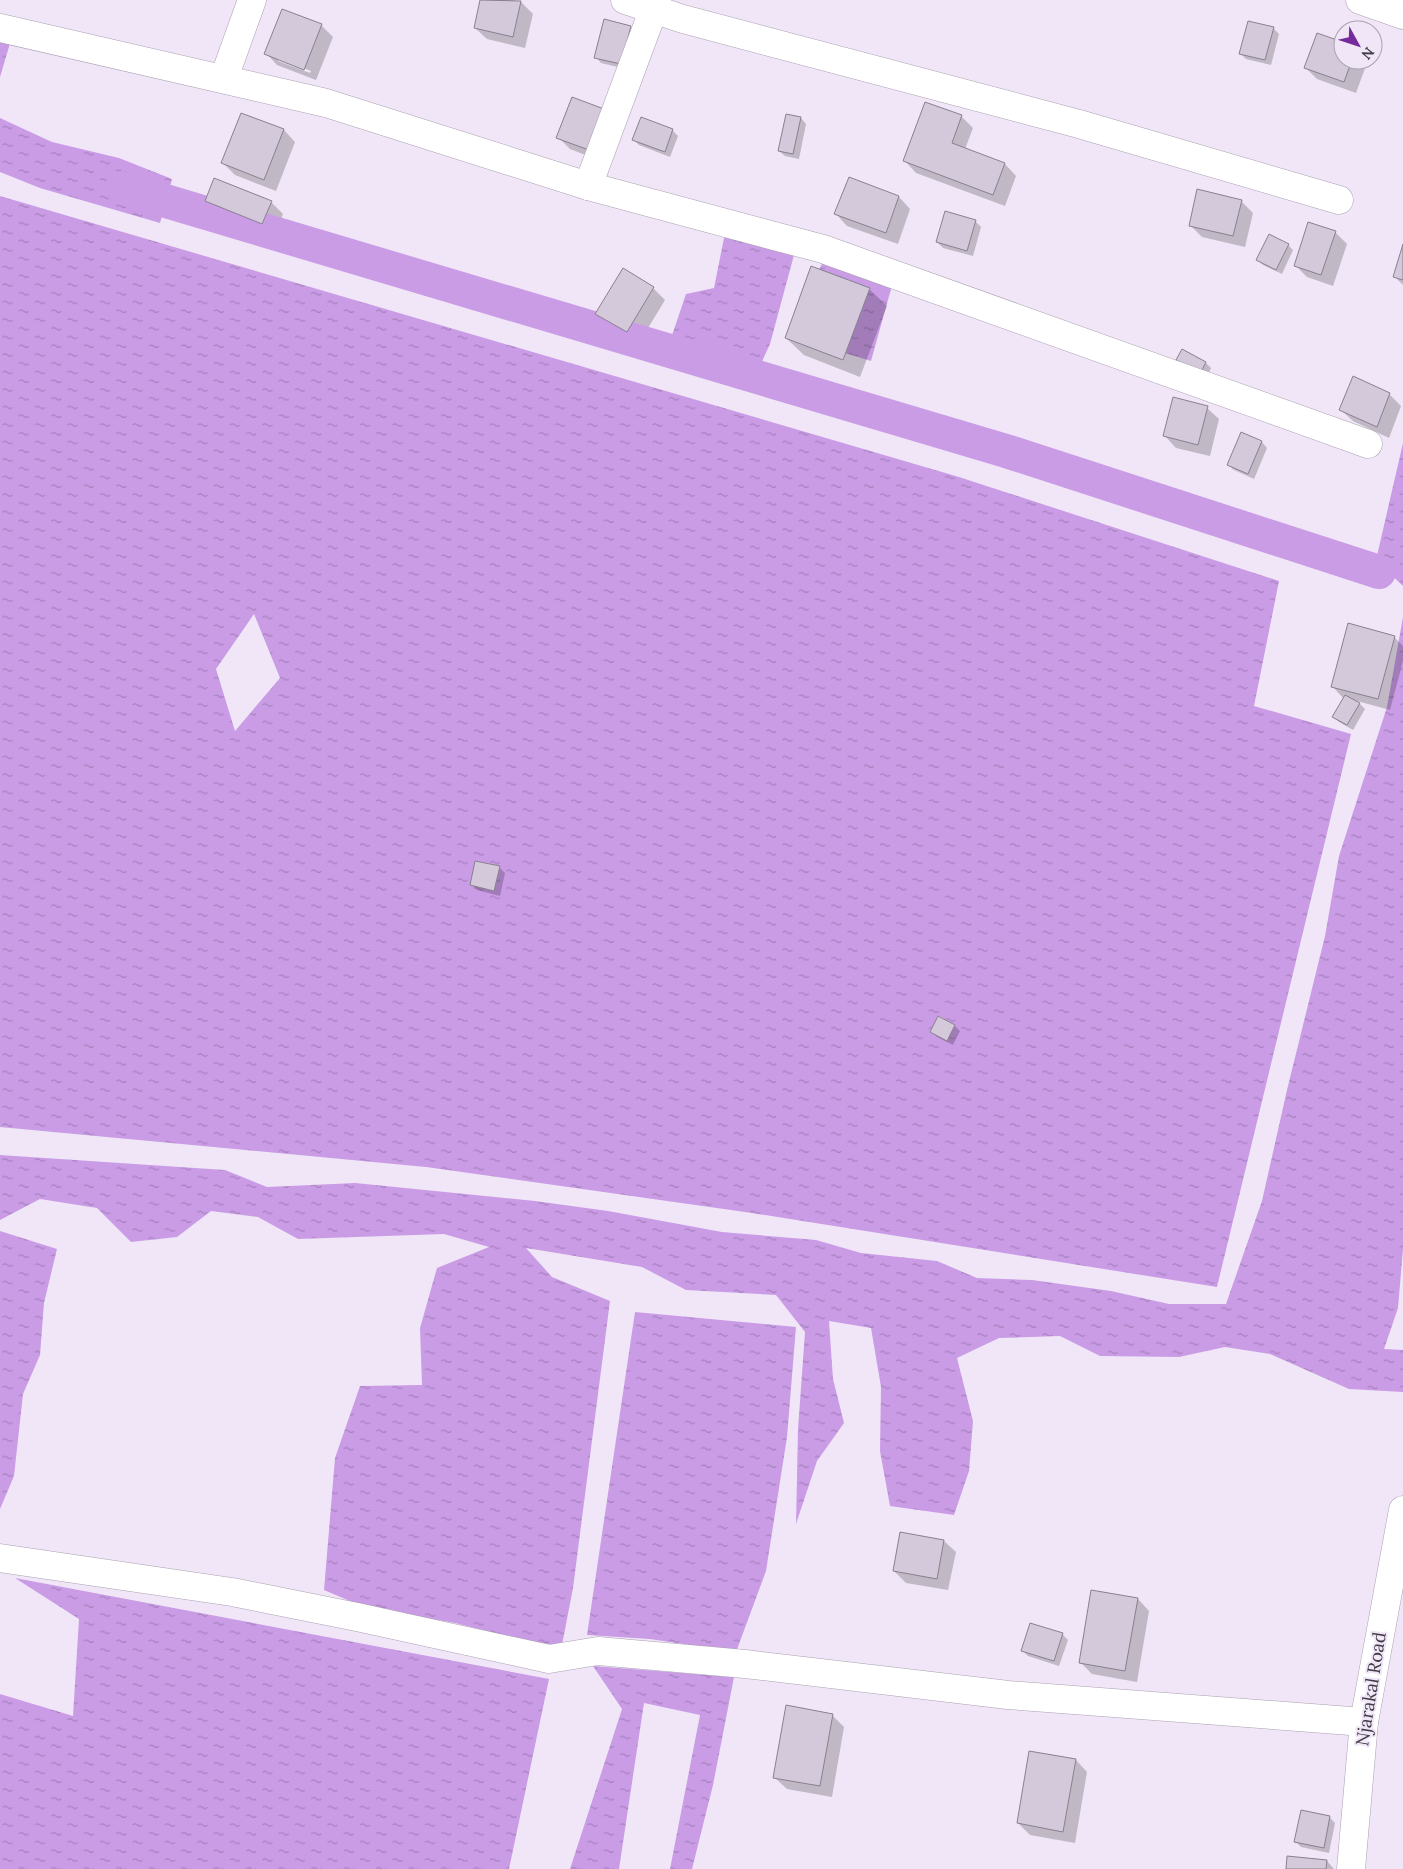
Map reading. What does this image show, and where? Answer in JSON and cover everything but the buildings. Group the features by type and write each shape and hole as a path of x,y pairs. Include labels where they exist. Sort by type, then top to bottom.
{"street":[{"path":"224,78 252,0"},
{"path":"625,0 656,5 683,19 1079,124 1339,200"},
{"path":"1360,0 1403,15"},
{"path":"588,186 656,5"},
{"path":"0,28 326,103 588,186 824,249 1368,444"},
{"name":"Njarakal Road","path":"1351,1869 1364,1722 1403,1510"},
{"path":"0,1558 232,1592 549,1659 598,1651 745,1664 1008,1695 1364,1722"}],"water":[{"path":"0,37 11,40 0,77"},
{"path":"0,118 52,142 119,158 172,179 160,223 40,188 0,172"},
{"path":"0,196 959,477 1279,581 1254,706 1351,734 1217,1287 752,1213 426,1167 0,1127","holes":["254,614 280,678 235,731 216,669","476,861 500,866 494,891 471,885","939,1016 955,1025 947,1040 930,1032"]},
{"path":"726,228 794,255 770,344 755,377 667,350 686,294 714,288"},
{"path":"826,257 893,282 871,361 799,339 808,289"},
{"path":"1403,443 1403,586 1376,560"},
{"path":"1403,617 1403,1249 1398,1308 1384,1349 1403,1350 1403,1392 1349,1389 1270,1354 1225,1347 1179,1357 1100,1356 1060,1336 999,1338 957,1358 973,1421 969,1471 954,1515 890,1506 880,1451 881,1387 871,1328 829,1321 833,1379 844,1423 817,1461 796,1524 798,1429 805,1332 776,1295 686,1290 642,1267 526,1248 552,1277 610,1301 573,1588 561,1650 455,1623 364,1607 324,1590 335,1458 360,1386 422,1385 420,1328 437,1268 489,1247 444,1234 298,1239 258,1217 211,1211 177,1237 131,1242 97,1208 40,1199 0,1220 0,1155 225,1170 267,1187 355,1183 535,1201 608,1211 722,1232 816,1240 861,1253 937,1261 977,1278 1032,1280 1111,1291 1169,1304 1226,1304 1262,1201 1325,936 1339,856 1387,707"},
{"path":"0,1231 57,1249 44,1303 40,1355 23,1394 14,1476 0,1509"},
{"path":"635,1312 796,1327 787,1437 766,1571 736,1652 650,1639 587,1635"},
{"path":"15,1578 549,1679 509,1869 0,1869 0,1694 73,1716 79,1619"},
{"path":"593,1666 734,1677 713,1785 692,1869 670,1869 700,1715 644,1703 619,1869 570,1869 622,1709"}],"waterway":[{"path":"122,188 1006,451 1379,572"}]}
